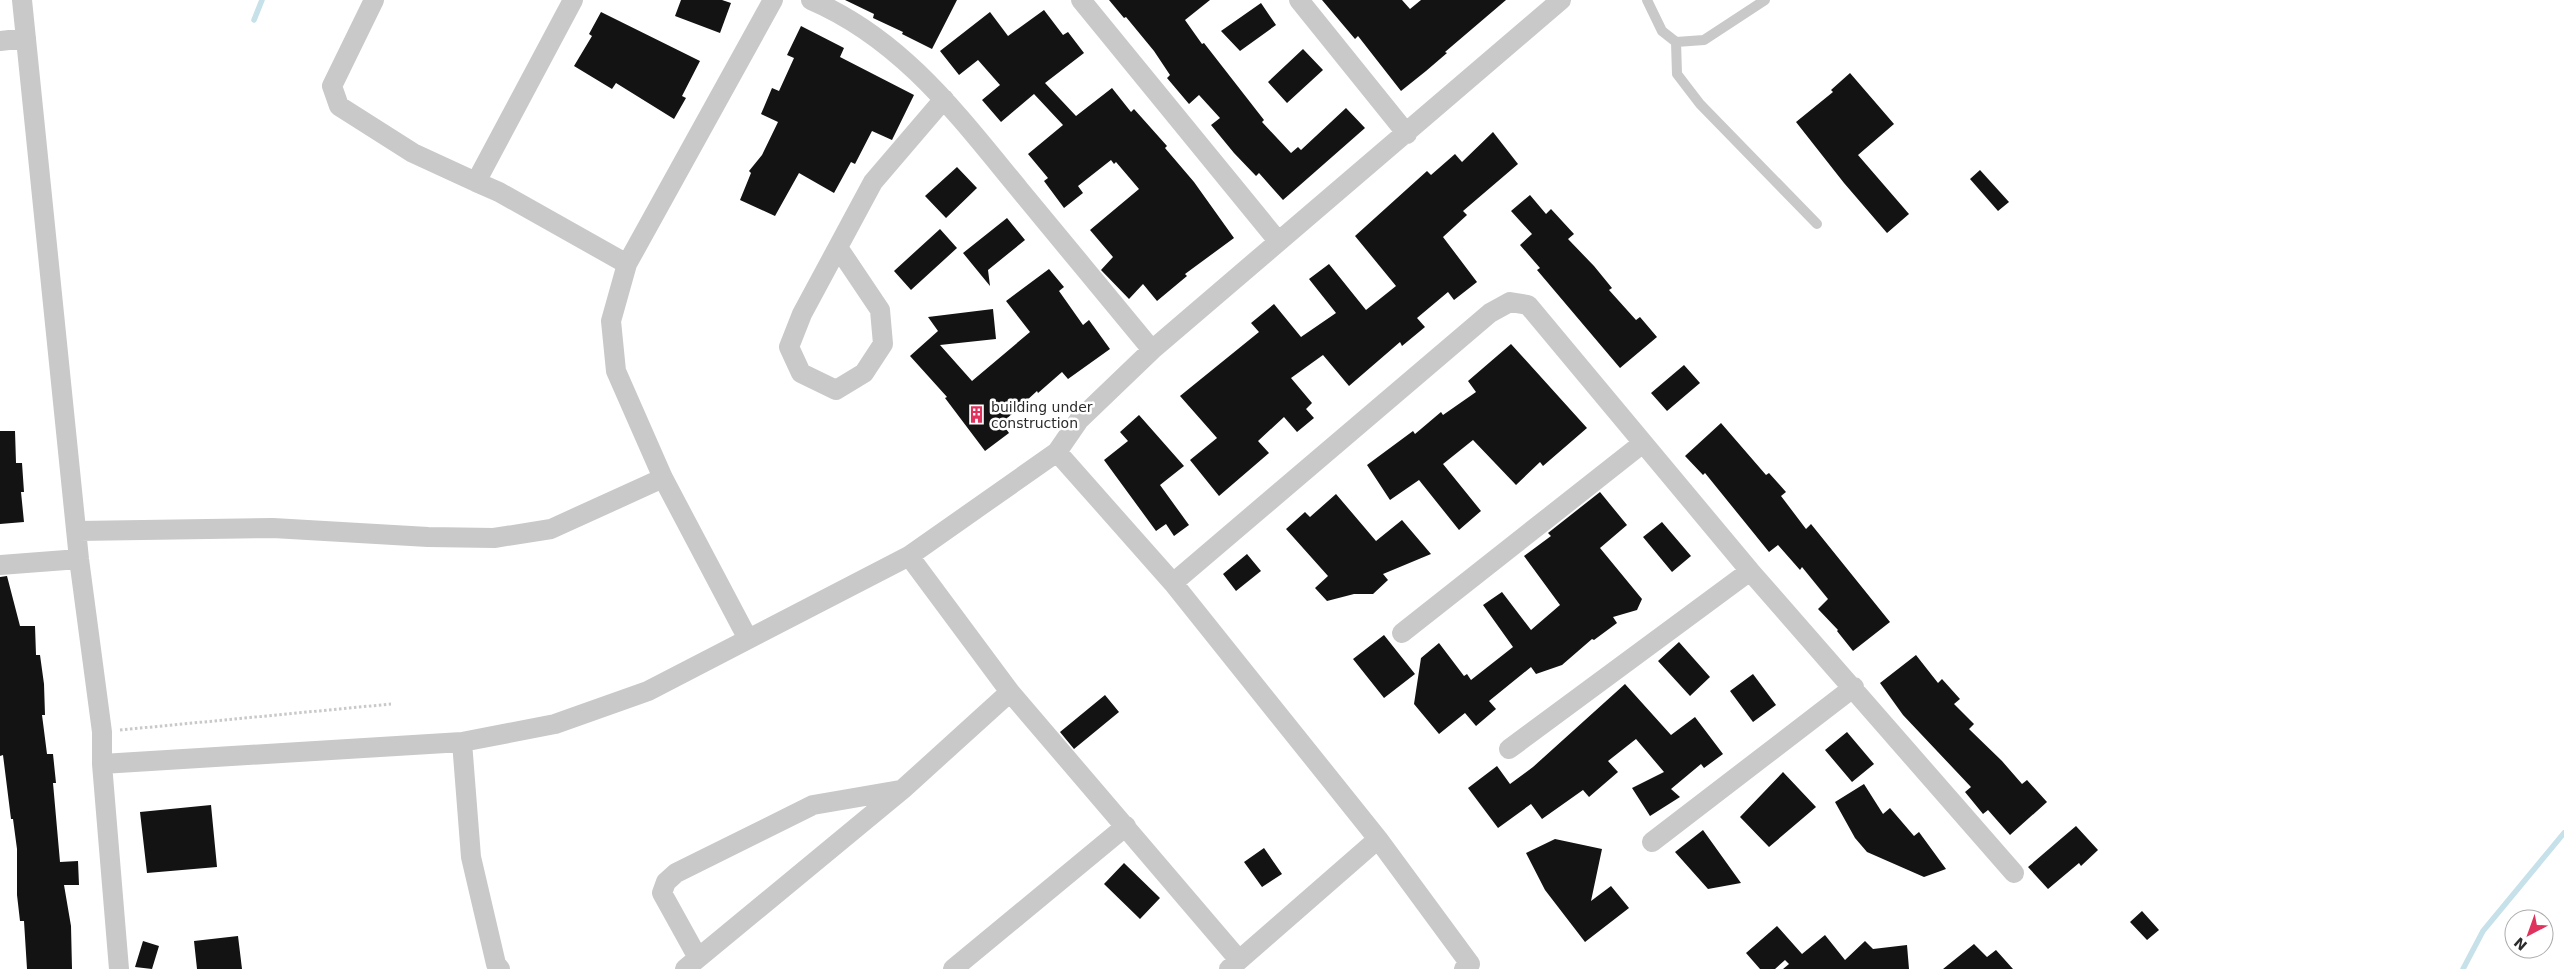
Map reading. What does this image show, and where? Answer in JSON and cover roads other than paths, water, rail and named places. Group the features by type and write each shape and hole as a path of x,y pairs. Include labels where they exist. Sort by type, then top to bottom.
{"street":[{"path":"22,0 78,531 79,558 102,732 102,764 119,969"},
{"path":"374,0 332,86 339,106 413,153 499,192 627,264"},
{"path":"476,182 574,0"},
{"path":"748,639 663,478 616,371 611,321 627,264 773,0"},
{"path":"811,0 836,10 905,59 944,99 1152,350"},
{"path":"1081,0 1278,241"},
{"path":"1299,0 1407,134"},
{"path":"102,764 462,742 555,724 638,694 909,556 1056,452 1079,420 1152,350 1278,241 1407,134 1561,0"},
{"path":"0,41 26,38"},
{"path":"839,249 880,310 883,344 864,373 836,390 801,373 789,347 802,314 839,249 873,182 944,99"},
{"path":"1172,583 1490,313 1510,302 1528,305 1750,571 1854,687 2014,873"},
{"path":"1402,633 1643,443"},
{"path":"1056,452 1172,583 1378,839 1470,964 1464,969"},
{"path":"78,531 273,528 428,537 494,538 550,529 663,478"},
{"path":"909,556 1010,692 1126,826 1234,965 1378,839"},
{"path":"0,565 79,558"},
{"path":"1509,749 1750,571"},
{"path":"1652,842 1854,687"},
{"path":"902,789 813,806 676,873 666,882 662,892 691,964 902,789 1010,692"},
{"path":"462,742 471,857 496,964 500,969"},
{"path":"953,969 1126,826"}],"lane":[{"path":"1647,0 1662,31 1676,42 1704,40 1765,0"},
{"path":"1676,42 1677,74 1700,104 1817,224"}],"waterway":[{"path":"254,20 262,0"},
{"path":"2463,969 2483,931 2564,833"}],"place":[{"name":"building under construction","path":"977,415"}]}
